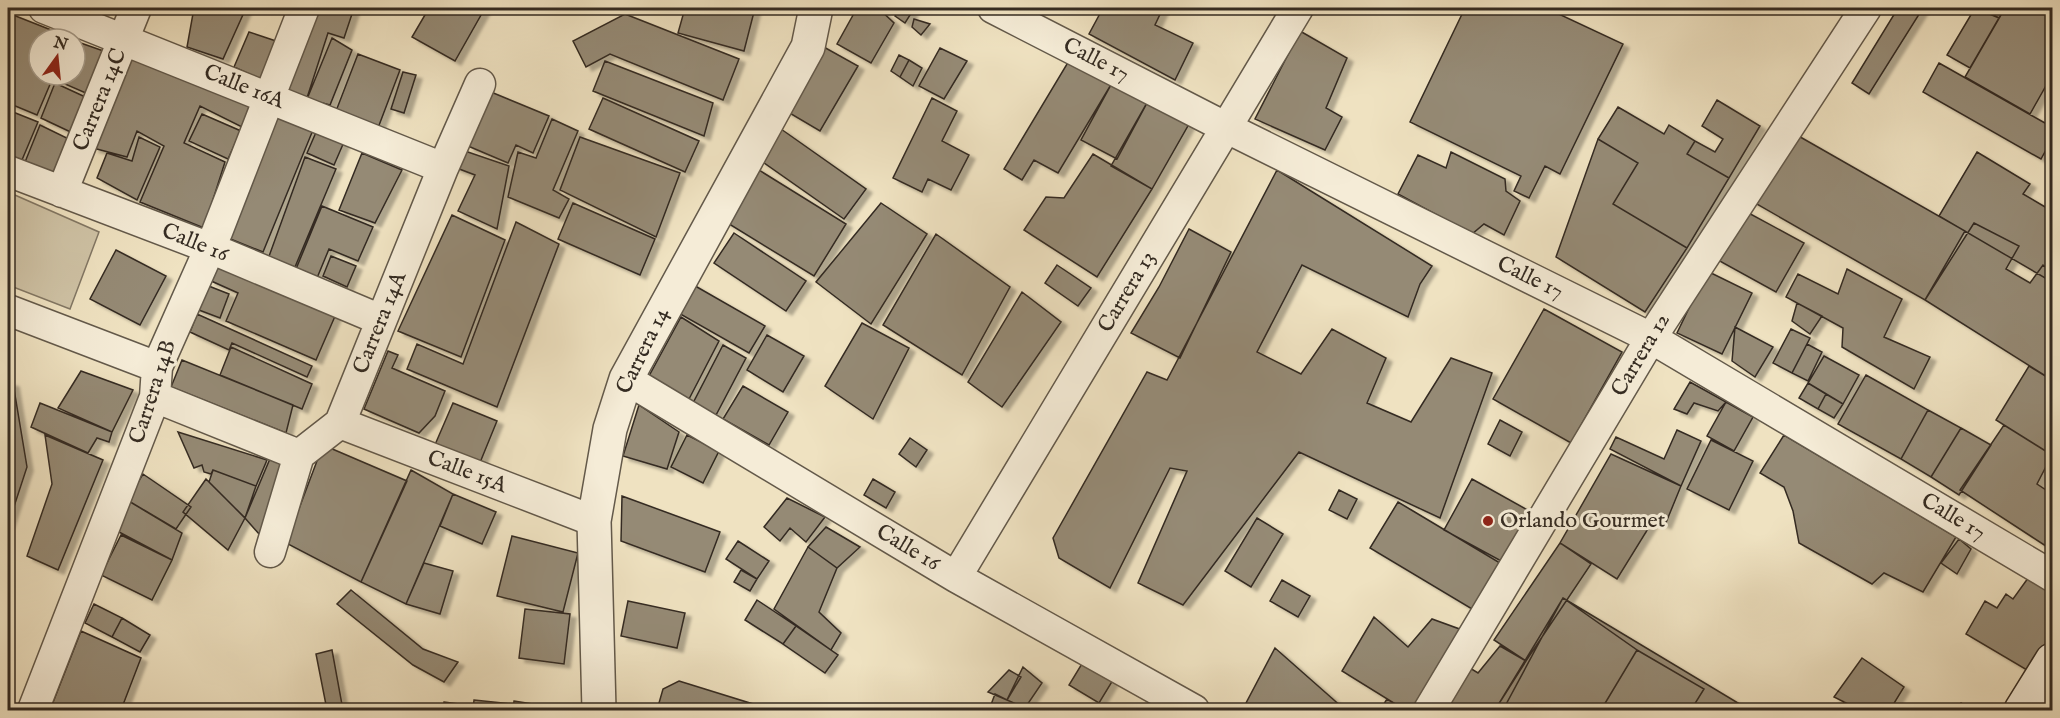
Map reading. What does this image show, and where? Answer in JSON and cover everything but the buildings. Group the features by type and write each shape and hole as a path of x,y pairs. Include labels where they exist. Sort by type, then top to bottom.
{"street":[{"name":"Calle 16A","path":"44,8 443,168"},
{"name":"Carrera 14C","path":"62,192 136,8"},
{"name":"Carrera 14B","path":"33,711 155,398 157,367 210,248 271,98 304,8"},
{"name":"Carrera 14","path":"783,91 796,8"},
{"name":"Carrera 14","path":"598,711 594,521 610,429 626,379 808,47 816,8"},
{"path":"808,47 829,8"},
{"name":"Calle 17","path":"993,8 1225,127 1651,338 2052,576"},
{"name":"Carrera 13","path":"956,577 1298,8"},
{"name":"Carrera 12","path":"1429,711 1651,338 1866,8"},
{"name":"Carrera 14A","path":"340,423 443,168 480,84"},
{"name":"Calle 16","path":"8,171 210,248 381,320"},
{"path":"8,310 157,367"},
{"name":"Calle 16","path":"626,379 956,577 1194,711"},
{"path":"155,398 299,455"},
{"path":"270,552 299,455 340,423"},
{"name":"Calle 15A","path":"340,423 594,521"},
{"path":"2021,711 2052,660"}],"shaded area":[{"path":"8,192 99,232 70,309 8,285"}],"place":[{"name":"Orlando Gourmet","path":"1488,521"}]}
